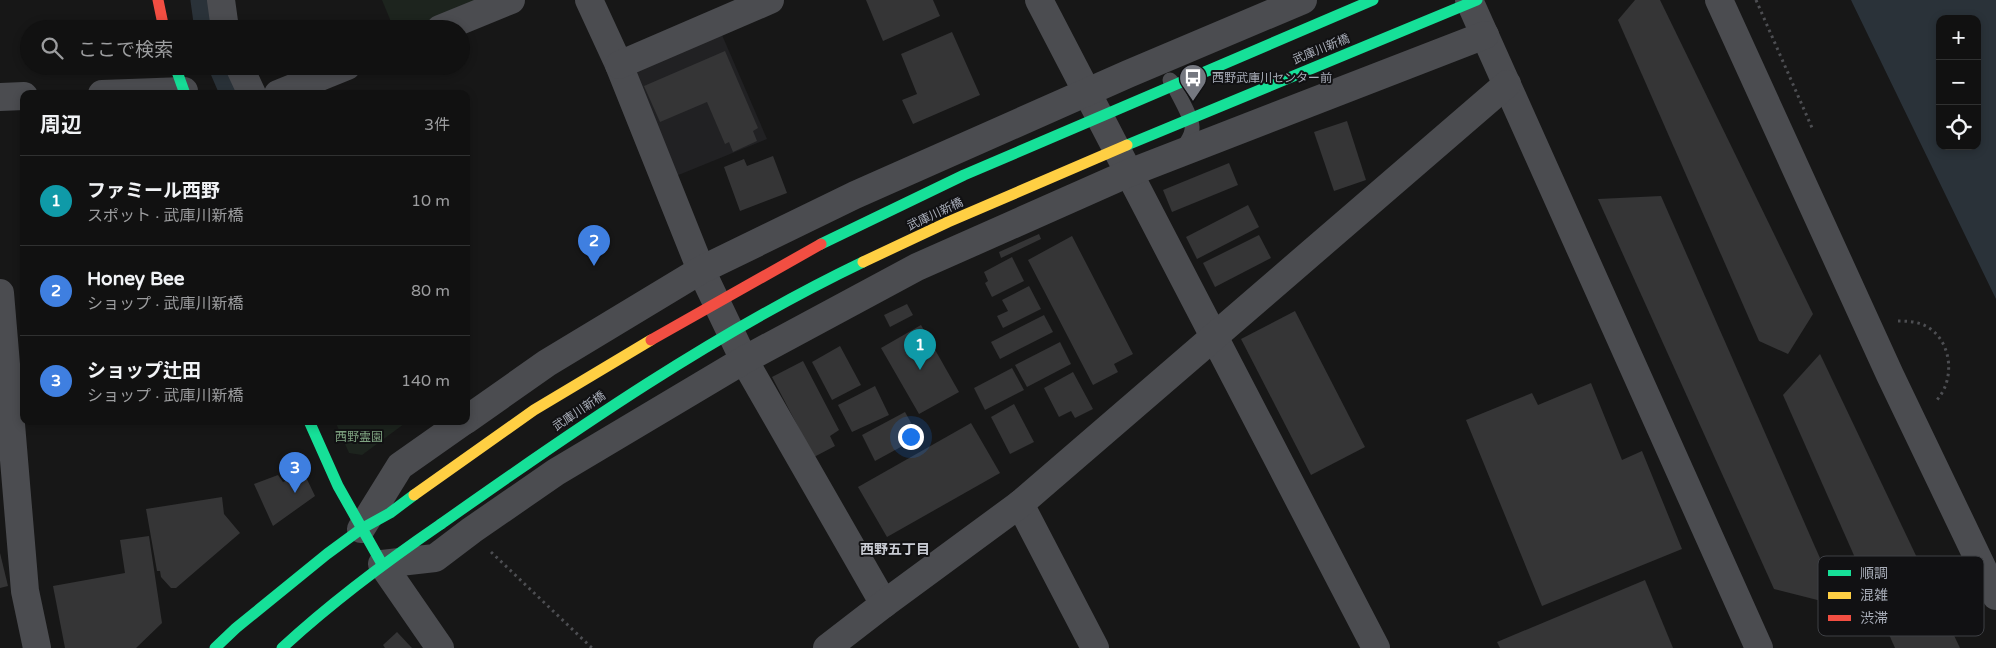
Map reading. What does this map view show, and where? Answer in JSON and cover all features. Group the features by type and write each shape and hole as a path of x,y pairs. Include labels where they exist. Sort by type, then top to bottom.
{"street":[{"path":"158,0 162,20"},
{"path":"221,0 224,20"},
{"path":"462,20 512,0"},
{"path":"589,0 620,65 701,270 744,360 884,604"},
{"path":"620,65 770,0"},
{"path":"1040,0 1376,648"},
{"path":"470,417 547,363 701,270 855,195 1128,74 1256,9 1303,0"},
{"name":"武庫川新橋","path":"215,648 244,622 361,529 390,513 534,410 660,334 809,250 964,175 1373,0"},
{"path":"1470,0 1759,648"},
{"name":"武庫川新橋","path":"282,648 315,618 382,564 586,422 657,375 745,323 834,277 958,218 1059,173 1477,0"},
{"path":"1719,0 1890,375 1977,556"},
{"path":"382,564 436,558 472,530 556,472 744,360 917,267 1129,173 1485,35"},
{"path":"243,75 250,90"},
{"path":"288,90 325,75"},
{"path":"134,90 181,84"},
{"path":"827,648 1020,504 1506,84"},
{"path":"0,97 20,96"},
{"path":"0,293 6,418 24,591 37,648"},
{"path":"311,425 338,486 361,529 382,564 440,648"},
{"path":"361,529 400,466 458,425"},
{"path":"1020,504 1095,648"},
{"path":"1984,571 1996,596"}],"lane":[{"path":"1128,74 1150,72 1164,76 1172,82 1193,130 1187,143 1179,153"}],"path":[{"path":"1756,0 1815,134"},
{"path":"1897,320 1915,321 1932,330 1946,348 1950,372 1942,394 1934,403"},
{"path":"472,530 492,554 592,648"}],"shaded area":[{"path":"1851,0 1996,0 1996,299"},
{"path":"719,28 767,139 676,176 634,77 639,60"}],"green space":[{"path":"382,0 492,0 445,20 390,20"},
{"name":"西野霊園","path":"337,425 403,425 362,455 349,453"}],"building":[{"path":"866,0 933,0 940,16 883,41"},
{"path":"1635,0 1660,0 1813,314 1788,354 1759,341 1618,20"},
{"path":"952,32 980,95 913,124 902,100 917,94 901,54"},
{"path":"725,51 758,128 753,131 757,141 733,152 729,142 725,144 707,102 660,122 644,86"},
{"path":"1347,121 1366,180 1334,191 1314,132"},
{"path":"773,156 787,193 740,211 724,167 744,159 747,166"},
{"path":"1229,163 1238,185 1172,212 1163,190"},
{"path":"1661,196 1819,556 1818,600 1774,589 1598,199"},
{"path":"1248,205 1259,227 1197,259 1186,237"},
{"path":"1039,234 1041,239 1001,258 999,252"},
{"path":"1259,235 1271,258 1215,287 1203,263"},
{"path":"1072,236 1133,354 1114,364 1118,372 1093,385 1028,260"},
{"path":"1012,257 1024,281 992,297 985,283 988,281 984,272"},
{"path":"1029,286 1041,309 1003,328 997,316 1008,311 1002,300"},
{"path":"907,304 913,315 890,327 884,315"},
{"path":"1295,311 1365,447 1311,475 1241,339"},
{"path":"1044,315 1053,332 1000,359 991,342"},
{"path":"921,325 959,392 919,414 881,348"},
{"path":"1060,342 1071,364 1027,387 1015,365"},
{"path":"840,346 861,385 832,400 812,362"},
{"path":"1820,354 1916,556 1854,556 1783,395"},
{"path":"803,361 839,430 830,436 835,446 814,457 772,377"},
{"path":"1012,368 1024,390 985,410 974,388"},
{"path":"1073,372 1093,409 1075,418 1071,411 1059,417 1044,388"},
{"path":"1591,383 1622,460 1642,451 1682,549 1542,606 1466,420 1532,393 1538,405"},
{"path":"875,386 889,415 852,432 838,405"},
{"path":"1014,404 1034,442 1010,454 991,417"},
{"path":"905,412 919,437 875,461 862,435"},
{"path":"971,423 1000,473 887,537 858,487"},
{"path":"304,473 315,496 273,526 254,484 278,475 283,482"},
{"path":"222,497 224,514 240,533 176,588 171,588 161,577 160,571 157,571 146,509"},
{"path":"149,536 162,623 136,648 65,648 53,586 125,573 120,540"},
{"path":"0,553 8,586 0,588"},
{"path":"1645,580 1673,648 1500,648 1497,642"},
{"path":"397,632 412,648 385,648 383,645"},
{"path":"1890,636 1954,636 1960,648 1895,648"}],"waterway":[{"path":"206,0 209,20"},
{"path":"228,75 234,90"}],"traffic: fast":[{"path":"821,244 964,175 1373,0"},
{"path":"1127,145 1477,0"},
{"path":"178,75 184,90"},
{"path":"441,524 595,418 699,351 807,290 863,262"},
{"path":"311,425 338,486 382,564"},
{"path":"215,648 236,628 327,554 361,529 390,513 414,495"},
{"path":"282,648 359,583 441,524"}],"traffic: jam":[{"path":"158,0 162,20"},
{"path":"651,340 821,244"}],"traffic: slow":[{"path":"863,262 948,222 1127,145"},
{"path":"414,495 534,410 651,340"}],"place":[{"name":"西野武庫川センター前","path":"1193,102"},
{"name":"Honey Bee","path":"594,266"},
{"name":"ファミール西野","path":"920,370"},
{"name":"ショップ辻田","path":"295,493"}],"district":[{"name":"西野五丁目","path":"895,549"}]}
